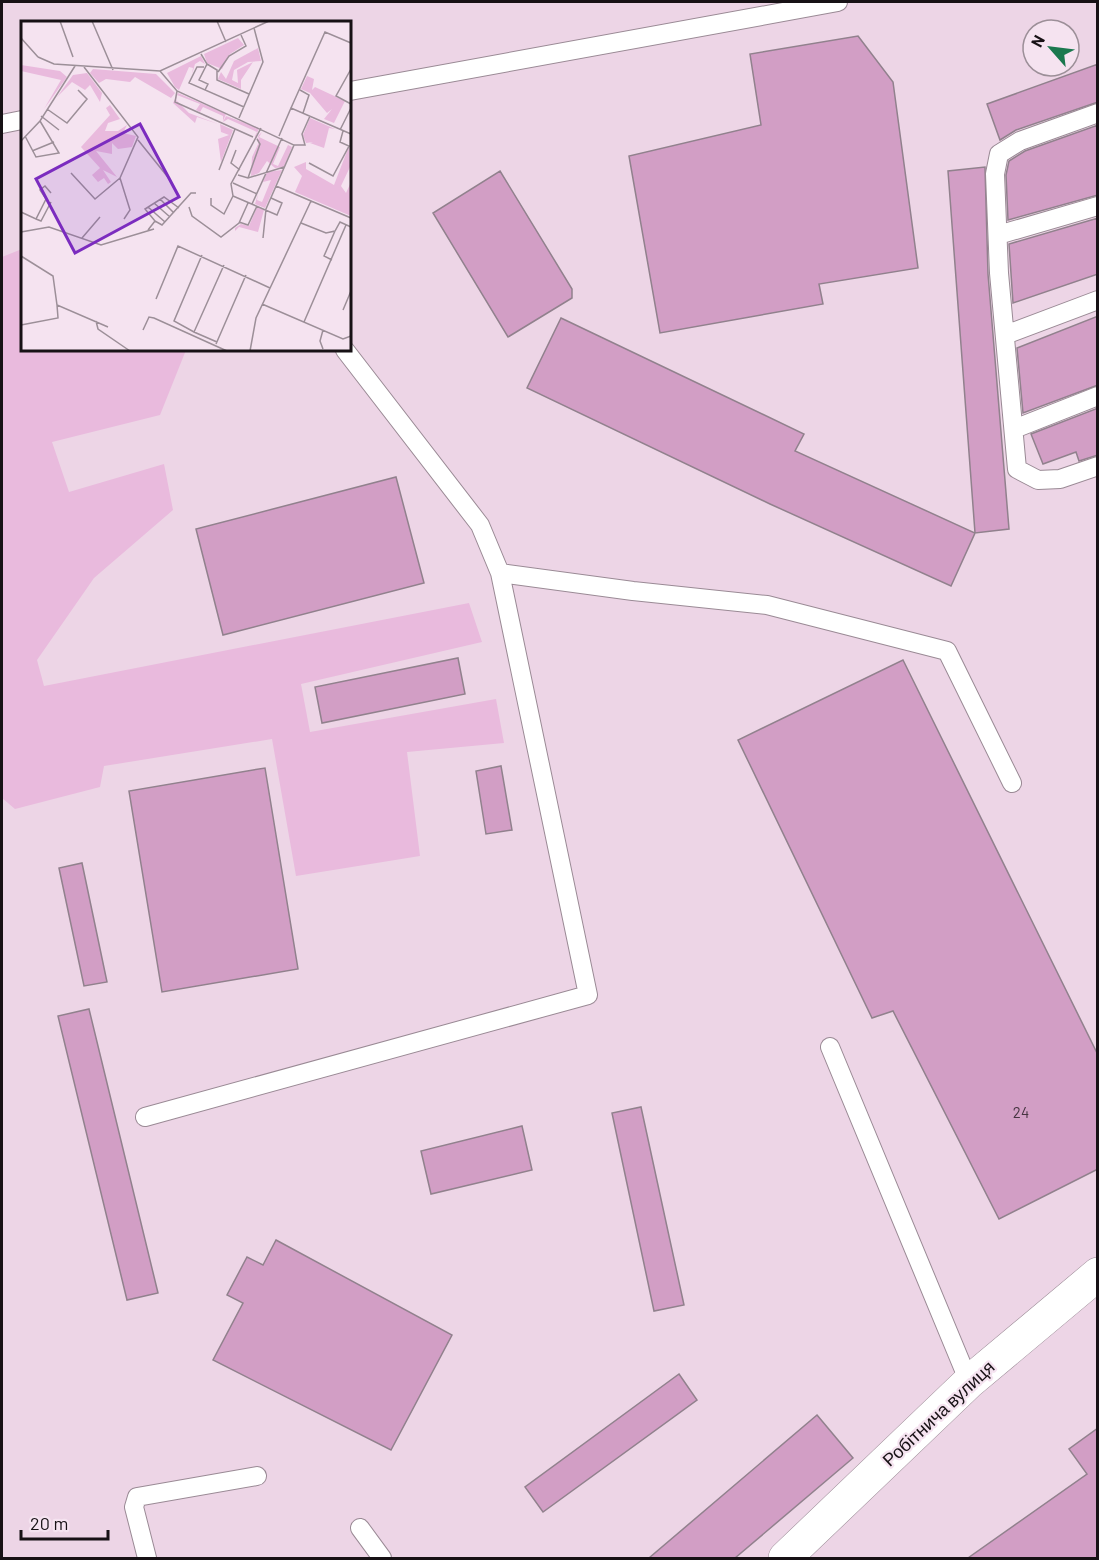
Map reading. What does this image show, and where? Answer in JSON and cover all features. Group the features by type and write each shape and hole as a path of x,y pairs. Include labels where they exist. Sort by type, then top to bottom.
{"street":[{"name":"Робітнича вулиця","path":"785,1558 969,1382 1098,1274"}],"lane":[{"path":"351,91 838,2"},
{"path":"1098,113 1020,141 999,154 995,174 1005,335 1017,469 1038,480 1060,479 1098,466"},
{"path":"2,124 21,120"},
{"path":"998,235 1098,206"},
{"path":"1005,335 1098,300"},
{"path":"145,1116 588,995 500,573 480,525 346,351"},
{"path":"1014,429 1098,396"},
{"path":"500,573 633,591 767,605 947,651 1012,783"},
{"path":"830,1047 969,1382"},
{"path":"147,1558 134,1508 137,1497 257,1476"},
{"path":"360,1528 382,1558"}],"shaded area":[{"path":"2,2 1097,2 1097,1558 2,1558"},
{"path":"21,249 21,351 186,351 160,415 52,442 69,492 164,464 173,510 94,578 37,660 44,686 469,603 482,642 301,684 310,732 496,699 504,743 407,752 420,856 296,876 272,739 104,766 100,787 15,809 2,798 2,257"}],"building":[{"path":"858,36 893,82 918,268 819,284 823,304 660,333 629,156 761,125 750,54"},
{"path":"1098,64 1098,102 1016,130 1000,140 987,104 1059,78 1081,78 1081,70"},
{"path":"1098,125 1098,195 1008,220 1006,175 1009,161 1025,151"},
{"path":"985,167 988,274 1009,529 975,533 948,171"},
{"path":"500,171 572,289 572,298 508,337 433,213"},
{"path":"1098,218 1098,274 1013,303 1009,244"},
{"path":"1098,316 1098,385 1023,413 1017,348"},
{"path":"561,318 804,434 795,451 975,533 951,586 770,504 527,388"},
{"path":"1098,408 1098,455 1079,461 1076,452 1043,464 1031,434"},
{"path":"396,477 424,583 223,635 196,529"},
{"path":"458,658 465,694 322,723 315,687"},
{"path":"903,660 1098,1055 1098,1169 999,1219 893,1011 872,1018 738,740"},
{"path":"501,766 512,830 486,834 476,771"},
{"path":"265,768 298,969 162,992 129,791"},
{"path":"82,863 107,982 84,986 59,868"},
{"path":"89,1009 158,1293 127,1300 58,1016"},
{"path":"641,1107 684,1305 654,1311 612,1113"},
{"path":"522,1126 532,1170 431,1194 421,1151"},
{"path":"276,1240 452,1335 391,1450 213,1360 243,1303 227,1295 247,1257 263,1265"},
{"path":"679,1374 697,1400 543,1512 525,1487"},
{"path":"817,1415 853,1458 735,1558 649,1558"},
{"path":"1098,1428 1098,1558 968,1558 1087,1474 1069,1449"}]}
